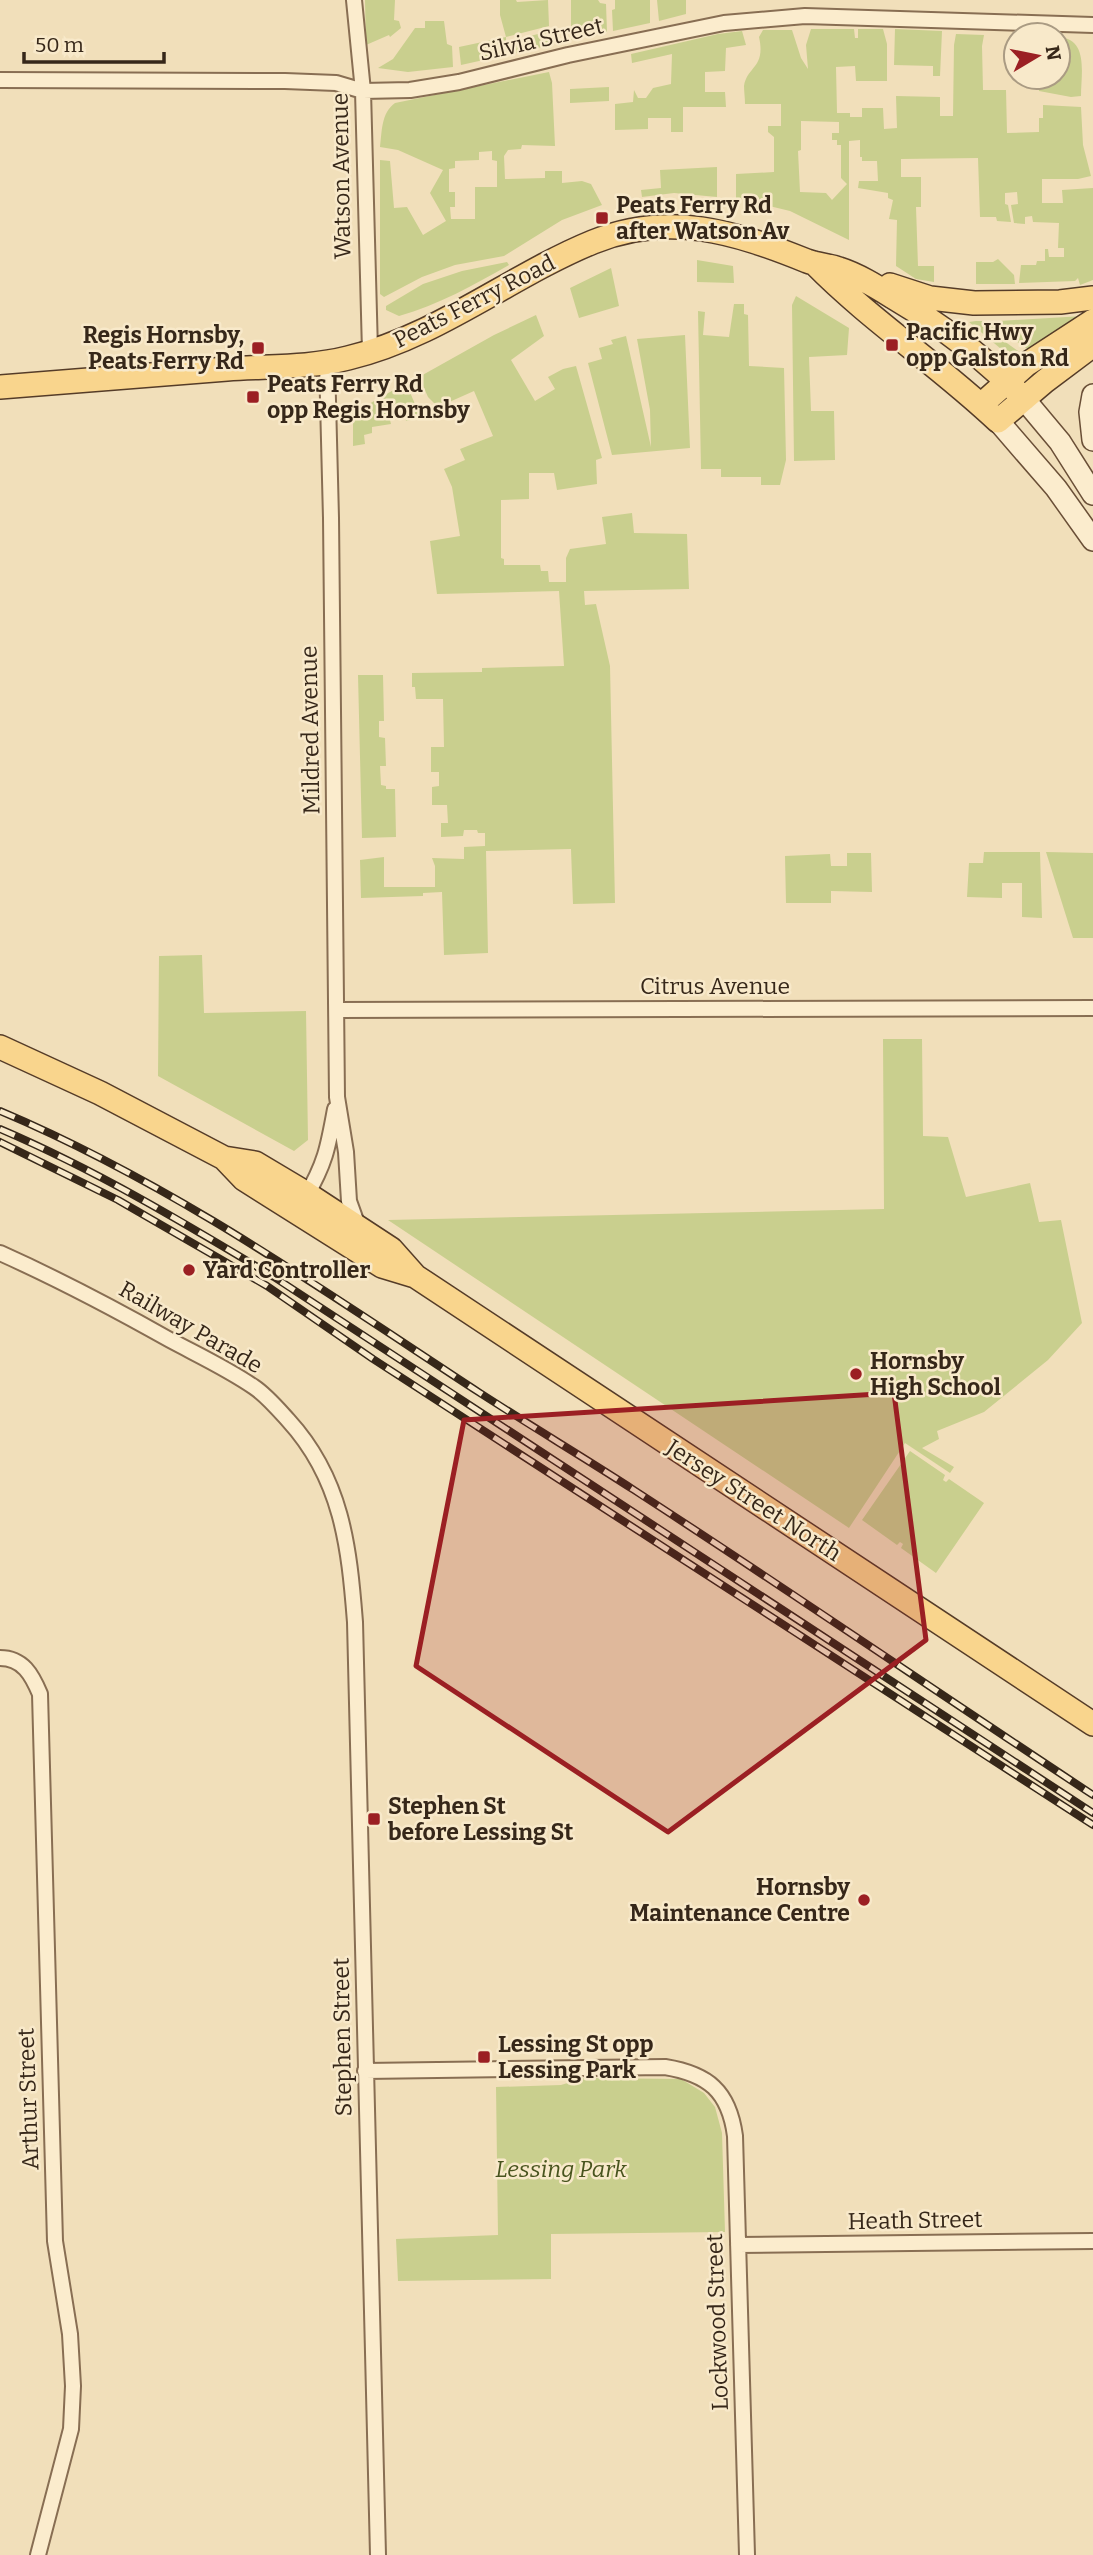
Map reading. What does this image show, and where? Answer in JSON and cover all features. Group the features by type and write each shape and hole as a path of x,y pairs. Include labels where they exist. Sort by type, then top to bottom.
{"main road":[{"name":"Peats Ferry Road","path":"0,387 327,362 370,351 420,332 594,241 631,230 674,226 719,230 814,263 841,269 878,288 944,329 986,360 1024,399 1060,442 1093,494"},
{"name":"Peats Ferry Road","path":"814,263 850,299 942,371 989,413 1056,488 1093,540"},
{"path":"841,269 930,298 952,302 1028,303 1093,298"},
{"path":"989,413 1008,382 1027,364 1093,321"},
{"path":"989,413 1024,399 1093,345"},
{"path":"1093,396 1090,412 1093,440"},
{"name":"Jersey Street North","path":"0,1047 100,1093 224,1158 244,1179 358,1227 391,1249 415,1276 1093,1724"},
{"name":"Jersey Street North","path":"302,1203 382,1266 415,1276"}],"street":[{"name":"Watson Avenue","path":"354,0 363,91 370,351"},
{"name":"Silvia Street","path":"0,80 336,83 363,91 410,90 724,23 805,16 1093,25"},
{"name":"Mildred Avenue","path":"327,362 337,1097 346,1152 349,1201 358,1227"},
{"name":"Citrus Avenue","path":"337,1010 1093,1008"},
{"name":"Mildred Avenue","path":"302,1203 328,1150 337,1097"},
{"name":"Railway Parade","path":"0,1253 127,1315 256,1388 309,1445 324,1471 342,1519"},
{"name":"Stephen Street","path":"342,1519 350,1559 355,1622 378,2555"},
{"name":"Arthur Street","path":"0,1658 9,1658 30,1671 40,1694 55,2241 70,2334 73,2386 71,2428 38,2555"},
{"name":"Lockwood Street","path":"365,2071 665,2067 687,2071 719,2091 732,2114 735,2136 747,2555"},
{"name":"Heath Street","path":"738,2245 1093,2241"}],"highlighted area":[{"path":"894,1393 926,1640 668,1832 416,1666 464,1420"}],"green space":[{"path":"365,0 395,0 394,20 399,21 401,28 390,37 389,35 366,45"},
{"path":"500,0 548,0 549,26 506,37 500,15"},
{"path":"571,0 598,0 606,4 607,32 571,40"},
{"path":"615,0 650,0 650,23 613,31 612,10 615,9"},
{"path":"657,0 686,0 686,14 659,21"},
{"path":"425,21 444,21 447,44 452,46 453,67 408,72 378,68 393,59 415,28 425,28"},
{"path":"811,29 854,29 855,38 858,38 858,29 883,29 887,44 887,81 856,81 855,66 836,67 837,113 862,117 862,108 883,108 884,129 897,128 896,96 940,97 940,116 953,116 956,34 984,35 983,90 1006,91 1007,133 1039,132 1043,105 1081,107 1083,145 1091,176 1078,179 1042,179 1042,203 1063,203 1062,190 1093,188 1093,280 1080,285 1078,278 1075,281 1019,283 1021,265 1036,265 1037,261 1045,261 1045,249 1048,249 1049,257 1064,257 1064,248 1058,248 1059,223 1033,222 1032,216 1025,217 1025,224 1014,223 1011,205 1018,204 1017,192 1005,193 1005,204 1008,205 1011,222 997,221 996,217 980,217 978,158 901,159 901,177 921,177 921,207 916,207 918,266 934,266 934,282 916,279 896,266 897,220 889,219 893,200 888,198 888,193 858,188 859,181 878,181 877,161 862,161 860,140 849,141 849,240 790,211 736,198 736,174 774,172 774,137 768,132 768,126 781,126 781,104 745,104 744,86 758,61 759,37 763,30 792,30 801,58 808,69 806,45","holes":["801,121 839,122 839,133 832,133 832,140 837,140 837,145 841,145 841,178 847,184 832,200 826,193 800,192 798,151 801,150"]},
{"path":"895,29 942,31 940,76 933,76 933,66 894,65"},
{"path":"550,31 551,45 516,53 514,40"},
{"path":"742,31 746,45 726,48 725,71 705,72 705,92 725,92 726,107 683,107 683,132 671,132 671,118 648,118 648,129 615,130 615,104 633,102 634,90 638,98 646,98 653,88 671,84 672,54 632,63 631,54"},
{"path":"506,37 506,55 461,65 459,47"},
{"path":"1072,42 1079,50 1082,68 1081,96 1071,97 1039,91 1072,91"},
{"path":"549,72 552,83 555,146 522,145 521,149 508,150 504,156 505,179 545,178 545,171 562,171 562,183 582,181 591,184 602,205 562,220 504,256 455,265 422,277 384,297 380,294 380,160 390,161 394,208 407,207 423,235 446,221 430,193 443,170 398,150 380,147 385,117 395,103","holes":["492,151 492,160 497,161 497,187 475,187 475,219 451,219 450,207 455,207 455,192 449,192 449,169 455,168 455,161 479,160 479,152"]},
{"path":"609,87 609,101 570,103 570,89"},
{"path":"717,167 717,197 674,193 642,197 641,190 661,188 660,170"},
{"path":"998,259 1014,275 1015,284 976,284 976,262 993,262"},
{"path":"697,260 733,266 734,283 697,282"},
{"path":"507,262 509,265 428,306 399,316 386,310 386,306 423,284 462,271"},
{"path":"611,268 619,306 579,318 570,288"},
{"path":"796,296 849,328 847,355 809,357 811,411 834,411 835,460 794,461 792,305"},
{"path":"734,304 744,304 744,314 748,315 749,366 784,368 786,460 780,485 761,485 761,477 721,477 721,469 701,469 698,311 705,312 703,335 729,337"},
{"path":"536,315 544,336 511,360 535,401 555,389 548,377 576,366 602,458 596,460 597,484 557,490 554,473 529,473 529,499 501,500 501,558 504,559 504,565 540,565 541,571 548,571 549,582 566,582 566,558 570,549 606,544 602,517 632,513 634,533 687,534 689,589 584,591 585,605 596,604 610,666 615,903 573,904 571,849 486,851 488,953 444,955 442,892 423,893 423,896 361,898 360,860 384,857 384,887 435,887 435,866 432,858 464,859 464,847 485,846 485,833 478,833 477,830 464,830 463,836 441,837 441,823 448,823 447,805 432,805 432,787 439,786 439,772 431,772 431,747 444,747 443,699 416,699 415,687 412,687 412,673 482,672 482,668 564,666 559,591 437,594 430,541 460,536 452,487 444,469 465,460 460,449 493,436 474,391 438,407 428,397 419,377"},
{"path":"1083,316 1029,350 1014,340 999,321"},
{"path":"990,321 1004,341 1021,353 1007,354 969,322"},
{"path":"685,335 690,448 612,455 588,363 602,359 599,348 613,344 611,340 626,336 651,447 650,410 637,339"},
{"path":"406,383 421,418 406,421 405,413 389,416 391,424 372,427 372,433 364,435 365,444 353,446 353,413"},
{"path":"358,675 383,675 384,721 379,721 379,737 385,738 386,766 380,766 381,785 386,786 386,789 395,789 396,837 362,838"},
{"path":"984,852 1040,852 1042,918 1022,917 1022,883 1002,883 1002,898 967,897 969,863 983,863"},
{"path":"1046,852 1093,853 1093,938 1073,938"},
{"path":"847,853 871,853 872,892 831,891 831,903 786,903 785,856 830,854 831,866 847,866"},
{"path":"202,955 204,1013 306,1011 308,1140 294,1151 158,1076 159,956"},
{"name":"Hornsby High School","path":"883,1039 922,1039 923,1136 948,1137 966,1197 1030,1183 1039,1222 1061,1220 1082,1323 1048,1360 984,1412 937,1431 939,1439 922,1448 954,1467 950,1473 905,1443 849,1528 388,1220 884,1209"},
{"path":"910,1451 945,1475 943,1480 946,1482 949,1479 984,1503 936,1573 901,1548 903,1544 900,1542 897,1545 862,1520"},
{"name":"Lessing Park","path":"584,2078 681,2079 704,2093 715,2107 722,2133 725,2232 551,2234 551,2279 398,2281 396,2239 498,2235 496,2087 561,2085"}],"railway":[{"path":"0,1111 126,1172 246,1241 692,1528 1093,1795"},
{"path":"0,1129 106,1180 274,1277 1093,1813"},
{"path":"0,1142 118,1200 267,1286 373,1359 1093,1825"}],"place":[{"name":"Peats Ferry Rd after Watson Av","path":"602,218"},
{"name":"Pacific Hwy opp Galston Rd","path":"892,345"},
{"name":"Regis Hornsby, Peats Ferry Rd","path":"258,348"},
{"name":"Peats Ferry Rd opp Regis Hornsby","path":"253,397"},
{"name":"Yard Controller","path":"189,1270"},
{"name":"Hornsby High School","path":"856,1374"},
{"name":"Stephen St before Lessing St","path":"374,1819"},
{"name":"Hornsby Maintenance Centre","path":"864,1900"},
{"name":"Lessing St opp Lessing Park","path":"484,2057"}]}
